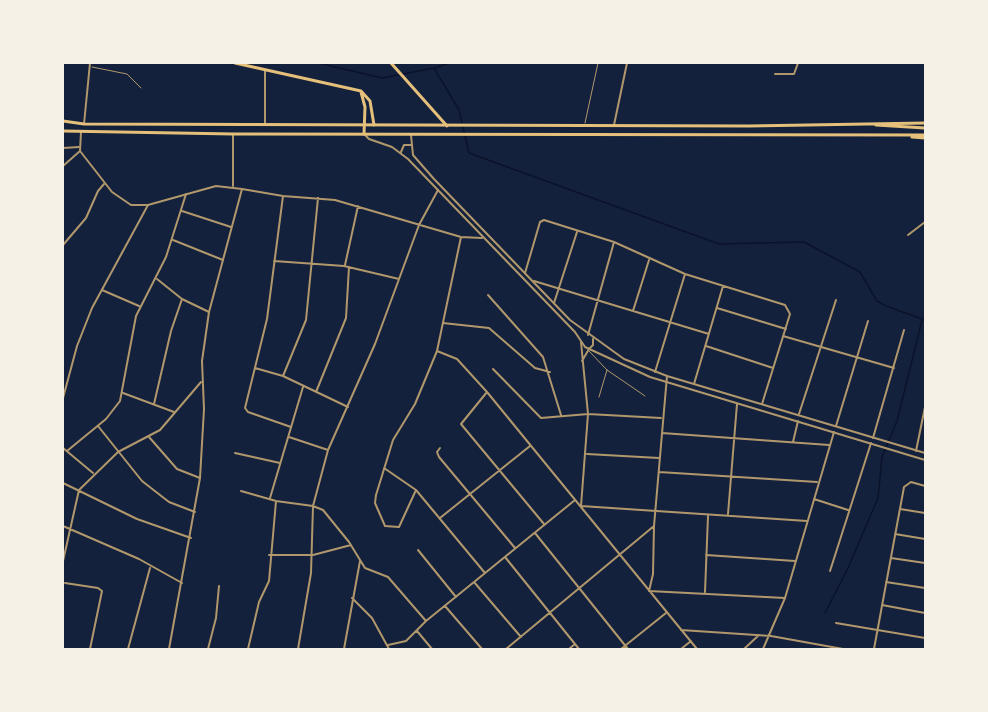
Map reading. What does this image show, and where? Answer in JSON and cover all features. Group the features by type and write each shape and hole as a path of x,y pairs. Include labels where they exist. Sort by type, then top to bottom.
{"main road":[{"path":"236,63 361,91 370,101 374,125"},
{"path":"392,63 447,126"},
{"path":"361,91 365,107 364,134"},
{"path":"63,121 84,124 447,126 584,124 749,126 925,123"},
{"path":"872,124 925,128"},
{"path":"63,131 233,134 925,137"},
{"path":"902,136 925,137"}],"street":[{"path":"614,125 627,63"},
{"path":"775,74 794,74 798,63"},
{"path":"84,124 90,65"},
{"path":"265,70 265,124"},
{"path":"63,166 79,149 81,132"},
{"path":"232,186 233,134"},
{"path":"364,134 369,139 401,153 589,349 634,372 925,460"},
{"path":"411,134 411,145 417,160 554,303 588,335 624,359 667,376 925,453"},
{"path":"401,153 404,145 411,145"},
{"path":"63,147 79,149 104,184 124,202 148,205 216,186 232,186 283,196 318,198 358,206 461,237 482,238"},
{"path":"63,245 86,218 104,184"},
{"path":"169,649 191,538 200,478 204,409 201,382 209,312 242,189"},
{"path":"298,649 313,555 313,506 328,450 348,407 419,225 438,190"},
{"path":"68,451 116,408 123,393 139,306 157,279 173,240 186,194"},
{"path":"283,196 267,319 246,402 248,412 291,427"},
{"path":"283,376 306,320 318,198"},
{"path":"63,398 77,346 102,290 148,205"},
{"path":"344,266 358,206"},
{"path":"182,211 231,227"},
{"path":"525,273 538,228 543,220 614,242 649,260 684,274 785,305 790,310 790,316 762,404"},
{"path":"908,235 925,222"},
{"path":"554,303 577,232"},
{"path":"416,490 399,527 386,527 375,500 393,440 415,404 437,351 461,237"},
{"path":"173,240 223,260"},
{"path":"581,506 587,454 588,414 581,342 588,335 614,242"},
{"path":"633,311 649,260"},
{"path":"274,261 344,266 399,279"},
{"path":"316,392 346,318 350,267"},
{"path":"655,372 684,274"},
{"path":"157,279 182,299 209,312"},
{"path":"532,280 709,334"},
{"path":"694,384 723,286"},
{"path":"102,290 139,306"},
{"path":"488,295 540,352 550,372 561,415"},
{"path":"154,404 171,331 182,299"},
{"path":"799,414 836,300"},
{"path":"717,308 786,329"},
{"path":"836,426 868,321"},
{"path":"443,323 484,327 494,332 535,368 550,372"},
{"path":"873,438 904,330"},
{"path":"783,336 894,368"},
{"path":"582,361 593,345 593,339"},
{"path":"706,346 773,368"},
{"path":"437,351 457,359 487,392 697,649"},
{"path":"255,368 283,376 348,407"},
{"path":"493,369 539,416 588,414 662,418"},
{"path":"649,591 653,574 654,526 667,376"},
{"path":"63,561 79,490 118,452 160,430 201,382"},
{"path":"270,498 303,387"},
{"path":"487,392 461,424 544,525"},
{"path":"123,393 175,412"},
{"path":"728,516 737,404"},
{"path":"916,451 925,407"},
{"path":"793,442 798,421"},
{"path":"98,426 142,481 159,495 182,508 195,512"},
{"path":"763,649 771,636 785,598 834,432"},
{"path":"662,433 830,445"},
{"path":"149,437 177,469 200,478"},
{"path":"289,437 328,450"},
{"path":"830,570 871,443"},
{"path":"440,518 530,446"},
{"path":"63,448 93,474"},
{"path":"440,448 437,452 439,457 516,548"},
{"path":"235,453 280,462"},
{"path":"587,454 659,458"},
{"path":"384,468 416,490 485,573"},
{"path":"659,472 819,483"},
{"path":"874,649 903,489 909,482 925,486"},
{"path":"63,483 144,522 191,538"},
{"path":"241,492 276,501 313,506 322,510 368,570 388,577 426,621"},
{"path":"352,598 372,618 388,647 398,645 576,499"},
{"path":"814,499 848,510"},
{"path":"248,649 259,602 268,585 269,555 276,501"},
{"path":"581,506 807,521"},
{"path":"900,509 925,513"},
{"path":"705,592 708,516"},
{"path":"63,526 182,583"},
{"path":"506,649 654,526"},
{"path":"535,533 628,649"},
{"path":"895,534 925,539"},
{"path":"269,555 313,555 351,545"},
{"path":"418,550 456,597"},
{"path":"706,555 795,561"},
{"path":"505,557 579,649"},
{"path":"891,558 925,563"},
{"path":"344,649 360,561"},
{"path":"128,649 150,566"},
{"path":"63,568 65,583 63,593"},
{"path":"474,582 520,637"},
{"path":"886,582 925,588"},
{"path":"65,583 100,588 102,597 90,649"},
{"path":"208,649 216,618 219,586"},
{"path":"649,591 705,592 785,598"},
{"path":"882,605 925,613"},
{"path":"445,606 482,649"},
{"path":"621,649 666,613"},
{"path":"836,622 925,638"},
{"path":"681,630 771,636 843,649"},
{"path":"417,631 432,649"},
{"path":"744,649 759,636"},
{"path":"681,649 691,641"},
{"path":"569,649 575,644"}],"lane":[{"path":"584,124 597,63"},
{"path":"90,65 132,76 141,88"},
{"path":"589,349 591,355 607,370 645,396"},
{"path":"599,397 607,370"}],"waterway":[{"path":"318,63 382,78 434,68 459,110 469,153 719,244 804,242 860,272 877,301 925,320"},
{"path":"434,68 450,63"},
{"path":"825,613 848,568 878,498 882,457 897,421 922,320"}]}
